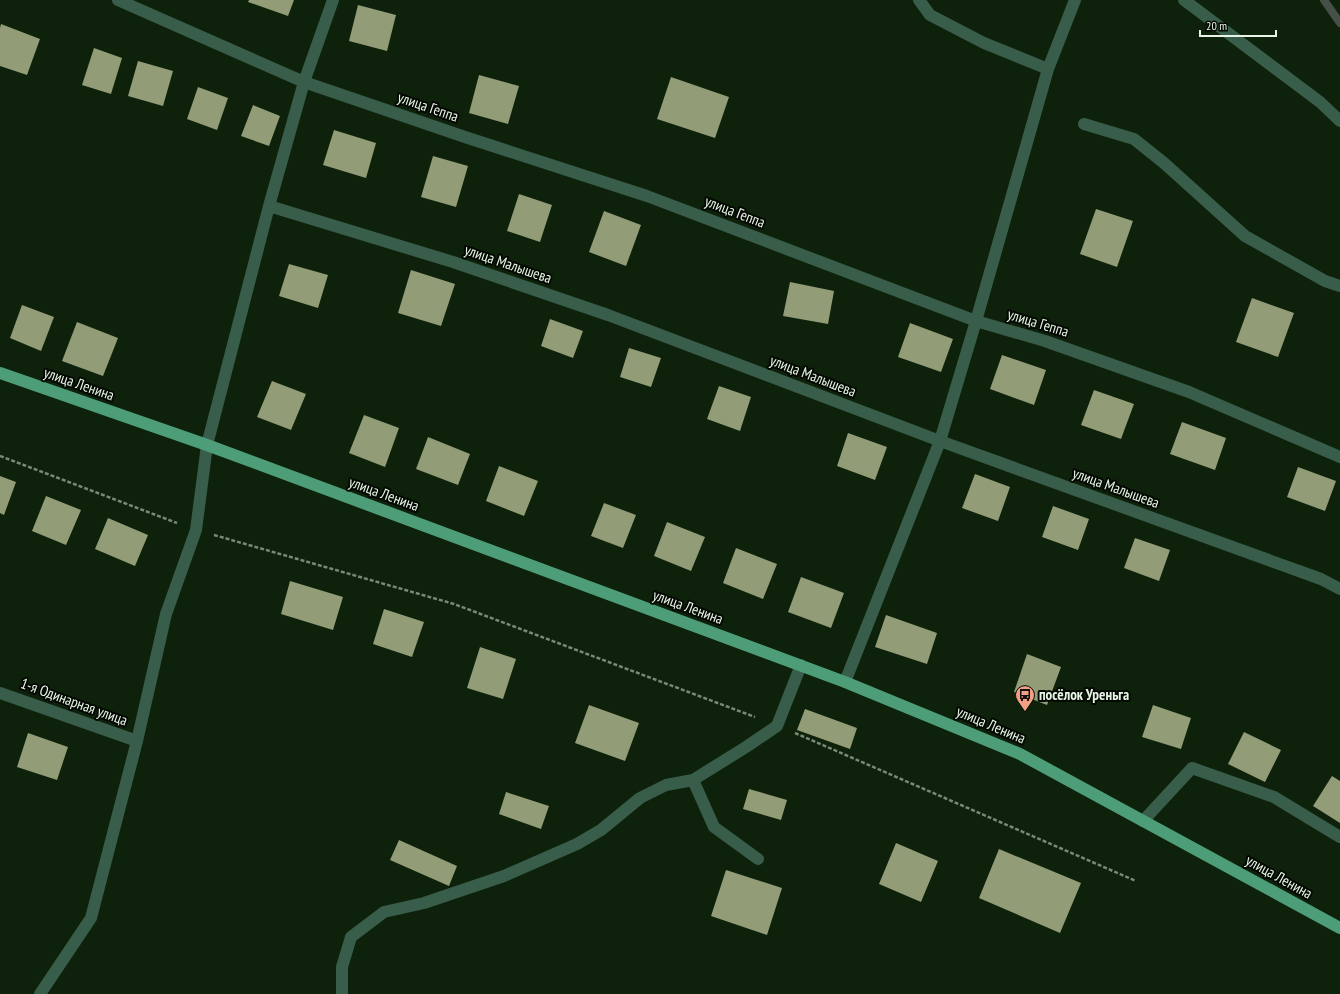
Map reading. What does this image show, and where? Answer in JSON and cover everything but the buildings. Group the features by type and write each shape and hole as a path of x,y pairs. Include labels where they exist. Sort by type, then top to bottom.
{"main road":[{"name":"улица Ленина","path":"0,373 207,446 845,682 1020,754 1340,928"}],"street":[{"name":"улица Геппа","path":"118,0 304,82 465,137 646,196 976,321 1045,341 1189,392 1340,457"},
{"path":"40,994 91,918 137,741 166,614 196,530 207,446 269,206 304,82 333,0"},
{"path":"919,0 930,15 984,43 1048,69"},
{"path":"845,682 940,441 1048,69 1075,0"},
{"path":"1184,0 1320,102 1340,121"},
{"path":"1084,124 1134,139 1164,162 1245,236 1326,281 1340,286"},
{"name":"улица Малышева","path":"269,206 453,262 608,315 940,441 1321,579 1340,589"},
{"path":"342,994 342,967 351,937 384,912 424,903 504,876 577,844 601,830 640,798 666,785 694,780 777,726 801,666"},
{"name":"1-я Одинарная улица","path":"0,692 137,741"},
{"path":"1143,821 1192,768 1274,796 1340,837"},
{"path":"694,780 714,827 758,858"}],"path":[{"path":"0,456 196,530 454,604 777,726 1136,881"}],"waterway":[{"path":"1324,0 1340,23"}],"place":[{"name":"посёлок Уреньга","path":"1025,712"}]}
